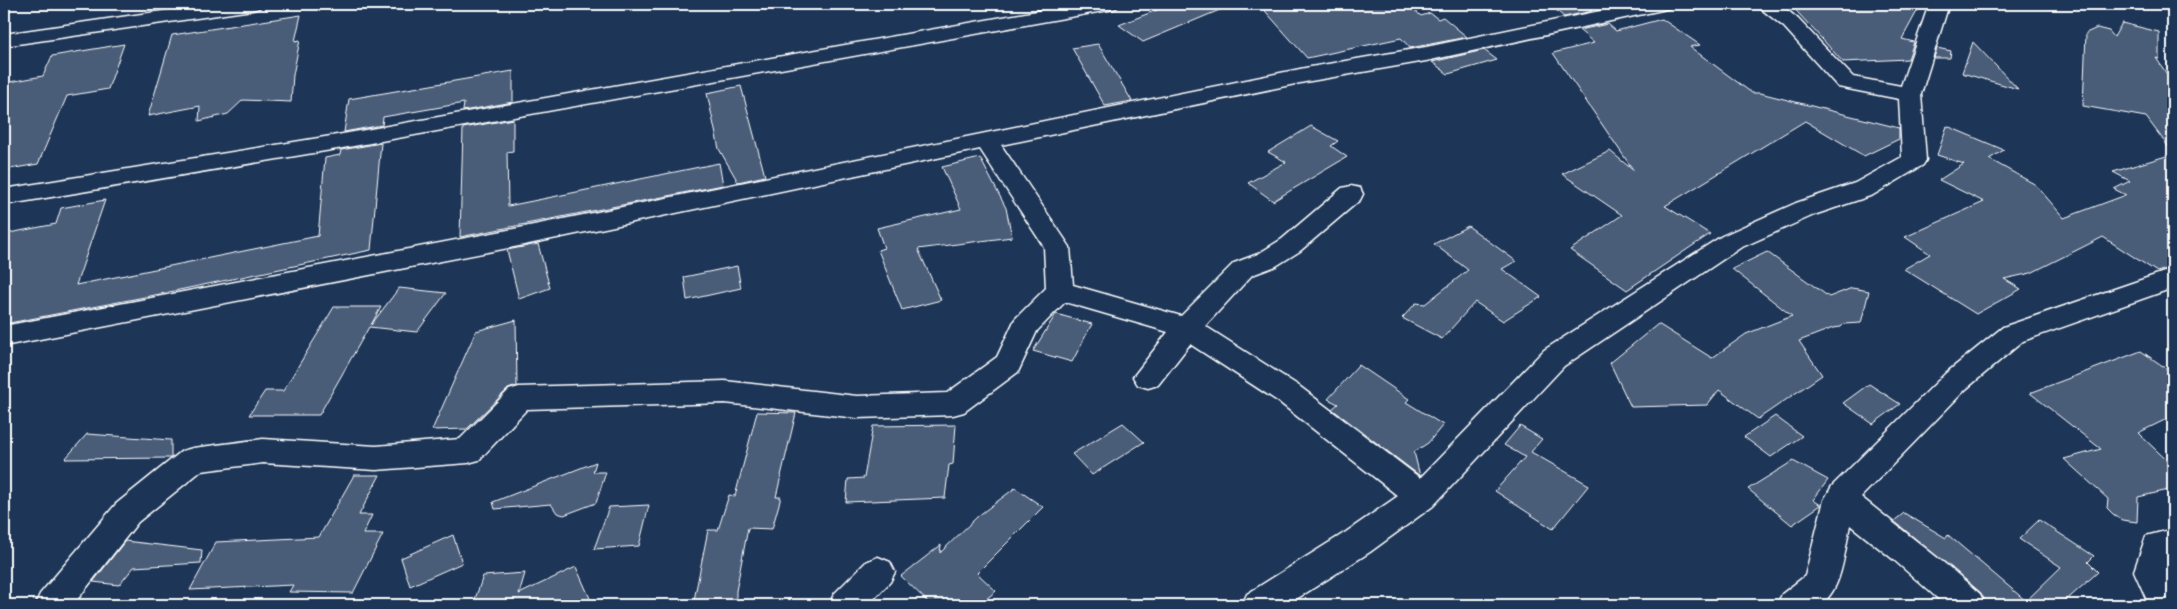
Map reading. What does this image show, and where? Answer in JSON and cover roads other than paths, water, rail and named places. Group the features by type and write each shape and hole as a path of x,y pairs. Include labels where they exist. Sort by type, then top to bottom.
{"street":[{"path":"4,40 252,4"},
{"path":"4,197 346,141 1109,4"},
{"path":"4,336 519,237 1305,75 1426,54 1662,4"},
{"path":"1767,4 1791,23 1846,82 1910,94"},
{"path":"1260,605 1358,542 1422,497 1554,358 1731,242 1806,209 1864,189 1914,160 1910,94 1939,4"},
{"path":"52,605 127,513 193,460 263,451 376,458 468,451 519,398 725,392 857,408 953,404 1008,364 1025,326 1060,291 1057,247 986,140"},
{"path":"1148,377 1187,328 1243,269 1267,260 1291,246 1351,194"},
{"path":"1794,605 1820,584 1840,500 1956,381 2013,334 2149,288 2173,278"},
{"path":"1060,291 1187,328 1289,394 1422,497"},
{"path":"1840,500 1877,526 1930,570 1968,605"},
{"path":"2164,605 2151,571 2158,546 2173,543"},
{"path":"846,605 878,572"}]}
